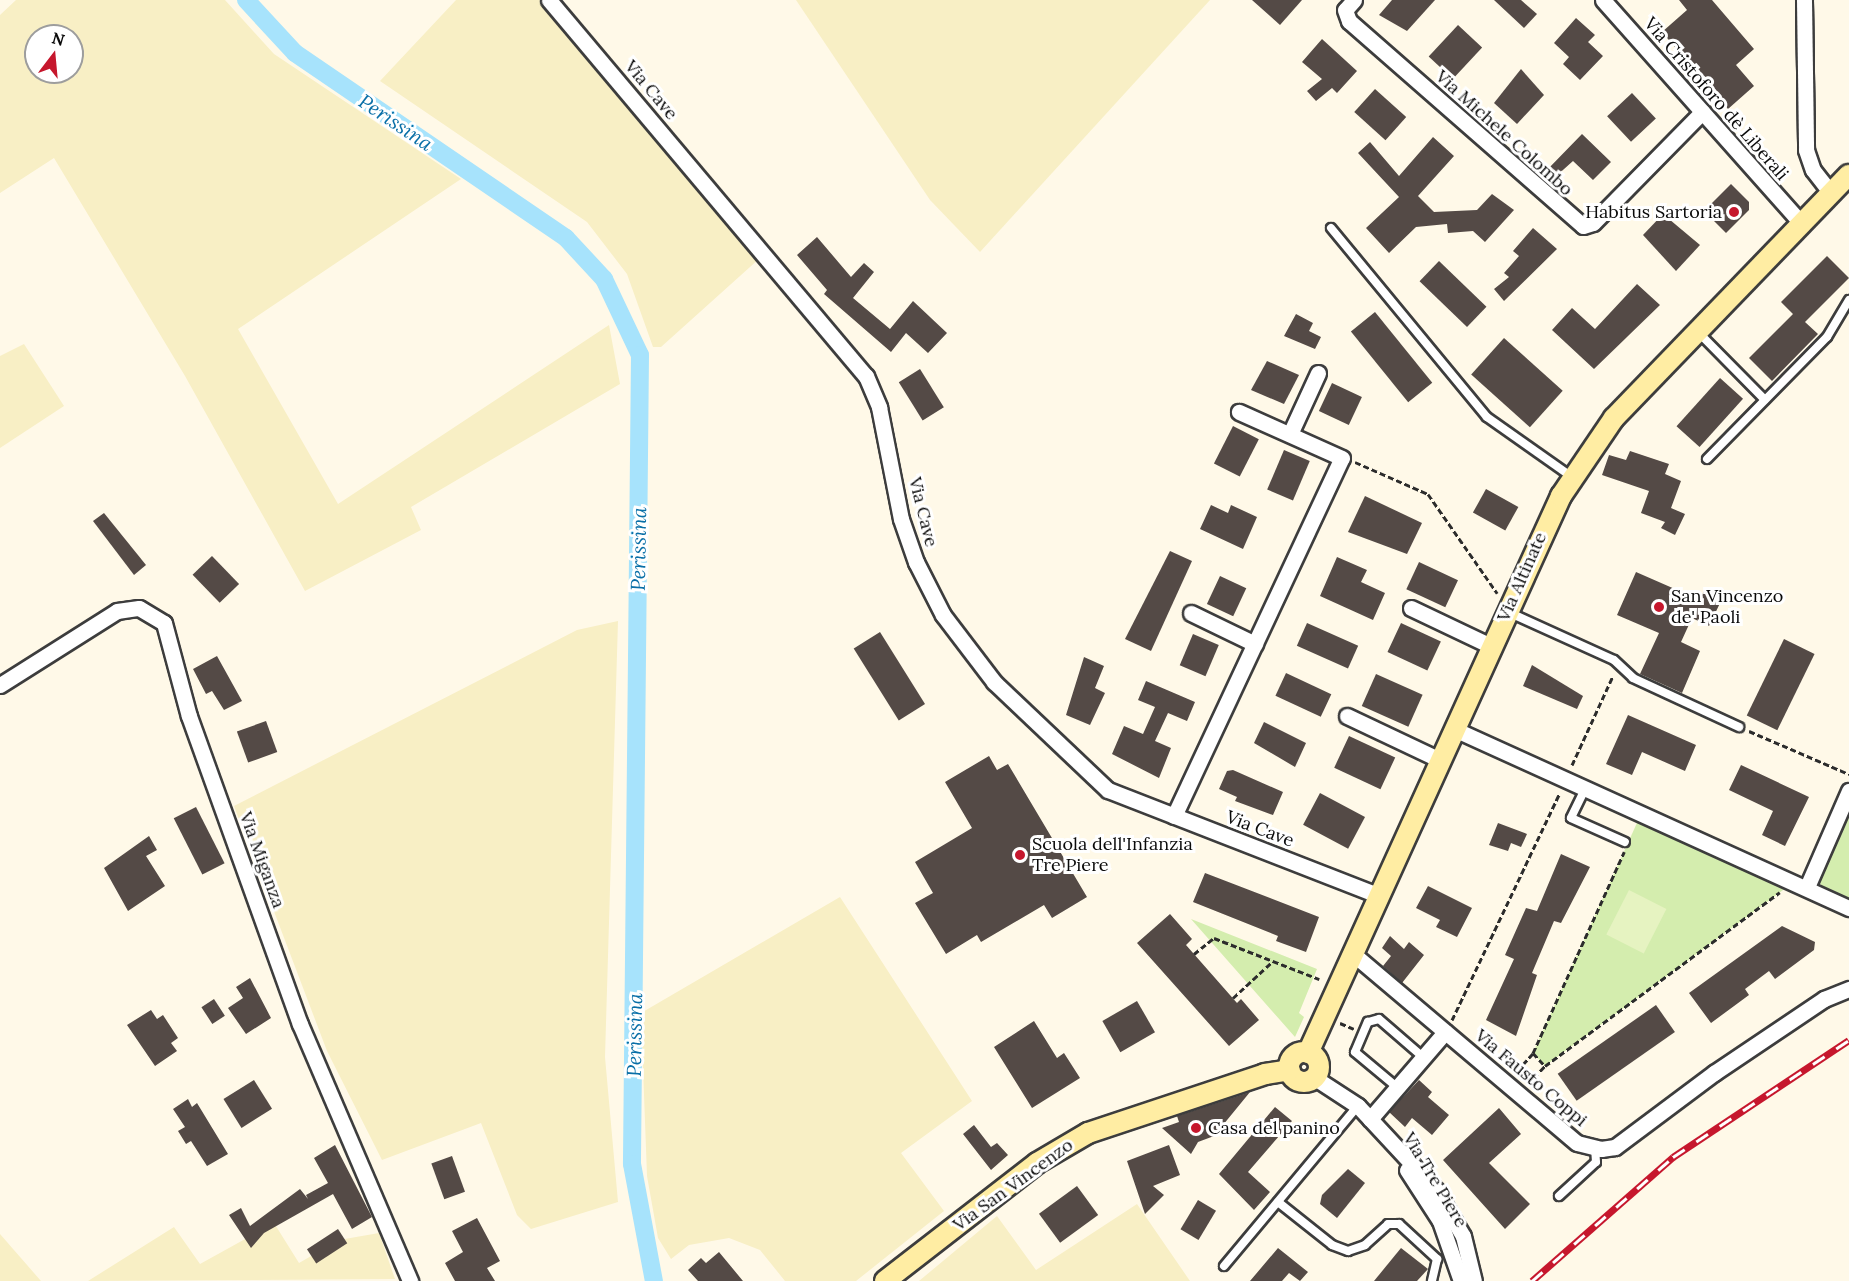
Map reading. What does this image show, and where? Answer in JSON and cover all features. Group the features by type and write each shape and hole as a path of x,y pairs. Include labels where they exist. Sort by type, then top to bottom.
{"street":[{"name":"Via Cave","path":"549,0 866,376 882,417 906,538 943,615 978,664 1108,790 1378,895"},
{"name":"Via Michele Colombo","path":"1354,0 1345,10 1349,21 1583,226 1593,223 1702,112"},
{"name":"Via Cristoforo dè Liberali","path":"1602,0 1802,223"},
{"path":"1804,0 1806,150 1813,170 1832,193"},
{"name":"Via Altinate","path":"1308,1053 1491,646 1502,603 1572,477 1614,418 1849,175"},
{"path":"1290,434 1318,373"},
{"path":"1174,816 1342,458 1239,412"},
{"name":"Via Miganza","path":"0,685 117,611 139,608 164,623 189,716 300,1024 410,1281"},
{"path":"1411,608 1491,646"},
{"path":"1191,613 1255,644"},
{"path":"1347,716 1440,760"},
{"path":"1454,729 1801,884 1849,908"},
{"path":"1801,884 1849,791"},
{"name":"Via Fausto Coppi","path":"1352,953 1577,1143 1595,1148 1614,1147 1714,1073 1824,999 1849,989"},
{"path":"1370,1119 1445,1032"},
{"path":"1315,1078 1319,1064 1308,1053 1294,1056 1290,1070 1298,1081 1315,1078 1359,1106 1450,1210 1463,1236 1474,1281"},
{"name":"Via San Vincenzo","path":"885,1281 1037,1163 1088,1133 1265,1074 1290,1070"},
{"name":"Via Tre Piere","path":"1384,1135 1440,1221 1461,1281"}],"lane":[{"path":"1331,228 1487,417 1572,477"},
{"path":"1707,459 1827,337 1849,300"},
{"path":"1696,331 1766,400"},
{"path":"1502,603 1619,664 1633,678 1739,727"},
{"path":"1585,789 1571,818 1626,844"},
{"path":"1398,1088 1355,1052 1368,1022 1379,1019 1424,1058"},
{"path":"1224,1266 1359,1106"},
{"path":"1559,1196 1596,1162 1595,1148"},
{"path":"1278,1202 1332,1245 1348,1251 1365,1245 1388,1224 1399,1224 1437,1260 1432,1281"}],"path":[{"path":"1342,458 1428,494 1502,603"},
{"path":"1568,774 1619,664"},
{"path":"1739,727 1849,774"},
{"path":"1445,1032 1563,787"},
{"path":"1505,1083 1533,1053 1626,844"},
{"path":"1518,1094 1545,1066 1801,884"},
{"path":"1194,954 1214,938 1319,979"},
{"path":"1233,998 1273,961"},
{"path":"1533,1053 1545,1066"}],"shaded area":[{"path":"16,0 225,0 274,54 461,179 238,329 338,504 609,325 620,384 411,507 421,530 305,591 185,376 54,158 0,193 0,15"},
{"path":"456,0 541,0 760,258 661,347 653,347 627,274 587,222 380,81"},
{"path":"796,0 1210,0 980,252 930,200"},
{"path":"24,344 64,406 0,448 0,356"},
{"path":"618,621 605,1057 618,1202 531,1229 517,1215 481,1123 382,1160 327,1051 234,806 577,630"},
{"path":"840,897 972,1101 901,1153 944,1211 856,1281 785,1281 760,1250 729,1238 689,1245 671,1259 658,1238 647,1176 641,1013"},
{"path":"1137,1204 1190,1281 919,1281 997,1216 1036,1270"},
{"path":"274,1223 299,1263 339,1240 379,1233 395,1279 88,1281 174,1227 200,1264"},
{"path":"0,1234 41,1281 0,1281"}],"green space":[{"path":"1849,808 1849,901 1823,888 1818,880"},
{"path":"1641,814 1794,882 1545,1066 1533,1053"},
{"path":"1629,890 1666,909 1644,954 1606,935"},
{"path":"1191,919 1317,969 1299,1013 1304,1017 1295,1037"}],"building":[{"path":"1252,0 1302,0 1280,25"},
{"path":"1392,0 1435,0 1407,31 1379,15"},
{"path":"1494,0 1521,0 1537,14 1524,28"},
{"path":"1679,0 1712,0 1754,49 1736,65 1754,86 1728,109 1662,32 1687,10"},
{"path":"1576,18 1595,35 1588,42 1603,56 1580,80 1563,64 1569,57 1554,43"},
{"path":"1458,25 1482,48 1453,79 1429,56"},
{"path":"1322,39 1357,71 1337,93 1332,88 1316,101 1307,91 1322,79 1302,62"},
{"path":"1521,69 1544,95 1517,124 1494,103"},
{"path":"1375,89 1406,117 1385,140 1354,112"},
{"path":"1632,93 1656,119 1631,142 1607,116"},
{"path":"1582,134 1611,162 1593,180 1573,161 1554,178 1547,170"},
{"path":"1433,137 1454,156 1418,196 1434,212 1477,210 1492,194 1514,210 1485,242 1473,231 1448,233 1447,224 1416,227 1389,253 1366,228 1399,197 1358,153 1370,142 1399,176"},
{"path":"1731,184 1749,202 1749,210 1726,233 1704,211"},
{"path":"1663,214 1700,245 1676,271 1643,235"},
{"path":"1533,228 1557,249 1504,301 1494,289 1509,277 1504,273 1519,256 1513,251"},
{"path":"817,237 851,277 864,263 874,272 853,298 890,329 913,301 947,333 928,353 906,333 891,352 824,294 827,290 797,255"},
{"path":"1827,256 1849,278 1805,322 1818,334 1772,381 1749,358 1793,314 1781,302"},
{"path":"1439,261 1486,307 1467,327 1420,281"},
{"path":"1637,284 1660,305 1594,369 1552,330 1572,308 1595,329"},
{"path":"1375,312 1432,383 1408,402 1351,332"},
{"path":"1296,314 1313,323 1309,331 1321,337 1315,349 1284,336"},
{"path":"1504,338 1563,391 1530,427 1471,374"},
{"path":"1267,361 1299,375 1284,404 1251,390"},
{"path":"920,369 944,407 923,420 899,382"},
{"path":"1720,378 1743,399 1700,447 1677,426"},
{"path":"1332,383 1362,397 1349,425 1319,411"},
{"path":"1233,426 1259,439 1240,477 1214,463"},
{"path":"1284,450 1310,461 1293,501 1267,490"},
{"path":"1630,451 1669,464 1665,474 1681,481 1671,508 1685,514 1675,535 1661,528 1665,522 1641,513 1649,491 1602,475 1609,455 1626,460"},
{"path":"1486,489 1518,507 1505,531 1473,513"},
{"path":"1365,496 1422,523 1407,554 1348,532"},
{"path":"1211,505 1228,513 1231,505 1257,517 1243,549 1200,529"},
{"path":"104,513 146,565 134,575 93,521"},
{"path":"1170,551 1192,561 1151,651 1125,639"},
{"path":"212,556 239,584 220,603 193,575"},
{"path":"1337,557 1367,570 1361,582 1385,593 1373,620 1320,596"},
{"path":"1419,562 1458,580 1445,607 1406,589"},
{"path":"1636,572 1700,600 1704,591 1722,599 1709,626 1692,618 1681,642 1700,651 1682,693 1640,674 1659,633 1617,615"},
{"path":"1220,576 1246,588 1233,616 1207,604"},
{"path":"1307,623 1358,646 1348,669 1297,646"},
{"path":"1401,623 1441,642 1427,671 1387,652"},
{"path":"880,632 925,704 899,721 854,648"},
{"path":"1193,634 1219,645 1205,676 1180,665"},
{"path":"1784,639 1815,654 1777,730 1747,715"},
{"path":"217,656 242,701 224,710 212,691 206,694 193,669"},
{"path":"1084,657 1104,666 1095,688 1105,693 1090,725 1066,715"},
{"path":"1532,665 1583,696 1577,709 1523,686"},
{"path":"1286,673 1331,694 1321,717 1275,696"},
{"path":"1376,674 1423,695 1408,727 1362,706"},
{"path":"1146,681 1195,702 1187,721 1168,713 1155,741 1171,748 1159,778 1112,754 1124,726 1143,734 1155,707 1138,700"},
{"path":"1628,715 1696,745 1685,771 1642,752 1632,775 1606,764"},
{"path":"266,721 277,752 248,763 237,732"},
{"path":"1264,722 1306,743 1295,767 1254,743"},
{"path":"1349,736 1395,758 1380,789 1334,768"},
{"path":"989,756 997,770 1008,764 1087,897 1052,918 1044,905 981,942 977,935 946,954 915,903 933,893 915,862 972,828 945,782"},
{"path":"1741,765 1809,797 1785,846 1762,835 1773,811 1729,790"},
{"path":"1233,770 1283,792 1273,815 1235,801 1237,797 1219,789 1227,771"},
{"path":"1320,793 1365,817 1348,849 1303,825"},
{"path":"196,807 225,863 202,874 174,818"},
{"path":"1498,823 1527,834 1521,847 1511,843 1508,851 1489,845"},
{"path":"149,836 157,850 146,856 165,886 128,911 104,868"},
{"path":"1561,854 1590,867 1561,923 1554,921 1532,973 1537,975 1516,1036 1486,1020 1514,959 1505,955 1526,908 1537,911"},
{"path":"1205,873 1319,917 1306,952 1276,941 1278,936 1193,902"},
{"path":"1428,886 1472,908 1457,937 1436,927 1440,920 1416,908"},
{"path":"1170,914 1192,939 1186,945 1237,1003 1241,999 1259,1020 1229,1046 1137,943"},
{"path":"1782,926 1815,942 1814,950 1775,979 1769,971 1745,989 1749,995 1711,1023 1689,993"},
{"path":"1390,936 1404,949 1409,942 1424,955 1402,983 1383,966 1391,956 1382,948"},
{"path":"250,978 271,1018 246,1034 228,1008 243,998 236,987"},
{"path":"214,999 225,1016 212,1024 201,1007"},
{"path":"1137,1001 1155,1032 1120,1052 1102,1021"},
{"path":"1656,1005 1675,1032 1577,1101 1558,1074"},
{"path":"151,1010 157,1019 163,1015 178,1038 171,1043 177,1051 155,1066 127,1025"},
{"path":"1034,1021 1057,1058 1064,1053 1080,1078 1032,1108 994,1047"},
{"path":"254,1080 272,1109 241,1128 223,1099"},
{"path":"1419,1080 1432,1092 1428,1097 1449,1115 1432,1135 1412,1118 1405,1127 1389,1112"},
{"name":"Casa del panino","path":"1250,1092 1214,1136 1198,1142 1191,1154 1162,1128 1179,1122 1177,1116"},
{"path":"188,1099 192,1107 197,1103 228,1154 207,1166 191,1141 186,1144 178,1131 185,1127 173,1109"},
{"path":"1275,1107 1292,1121 1248,1172 1270,1192 1254,1210 1219,1174"},
{"path":"1499,1108 1521,1134 1489,1163 1530,1204 1505,1229 1443,1160"},
{"path":"974,1125 991,1147 997,1143 1008,1155 991,1170 963,1134"},
{"path":"335,1145 372,1217 352,1229 333,1194 264,1233 251,1248 229,1215 241,1208 250,1226 300,1189 308,1199 306,1195 328,1183 314,1158"},
{"path":"1169,1145 1180,1175 1153,1186 1164,1195 1145,1214 1127,1161"},
{"path":"452,1156 465,1192 444,1199 431,1164"},
{"path":"1348,1169 1365,1183 1337,1218 1320,1204 1322,1195"},
{"path":"1077,1186 1098,1215 1060,1243 1039,1214"},
{"path":"1198,1200 1216,1211 1198,1240 1180,1229"},
{"path":"477,1218 500,1261 487,1268 495,1281 455,1281 445,1263 463,1252 452,1231"},
{"path":"338,1229 347,1243 316,1263 307,1249"},
{"path":"1278,1248 1308,1272 1300,1281 1289,1273 1282,1281 1250,1281"},
{"path":"1401,1248 1428,1269 1417,1281 1374,1281"},
{"path":"719,1252 743,1281 698,1281 688,1270 701,1258 706,1263"}],"waterway":[{"name":"Perissina","path":"246,0 295,53 566,238 604,279 640,355 632,1164 654,1281"}],"railway":[{"path":"1532,1281 1673,1157 1849,1040"}],"place":[{"name":"Habitus Sartoria","path":"1734,212"},
{"name":"San Vincenzo de' Paoli","path":"1659,607"},
{"name":"Scuola dell'Infanzia Tre Piere","path":"1020,855"},
{"name":"Casa del panino","path":"1196,1128"}]}
